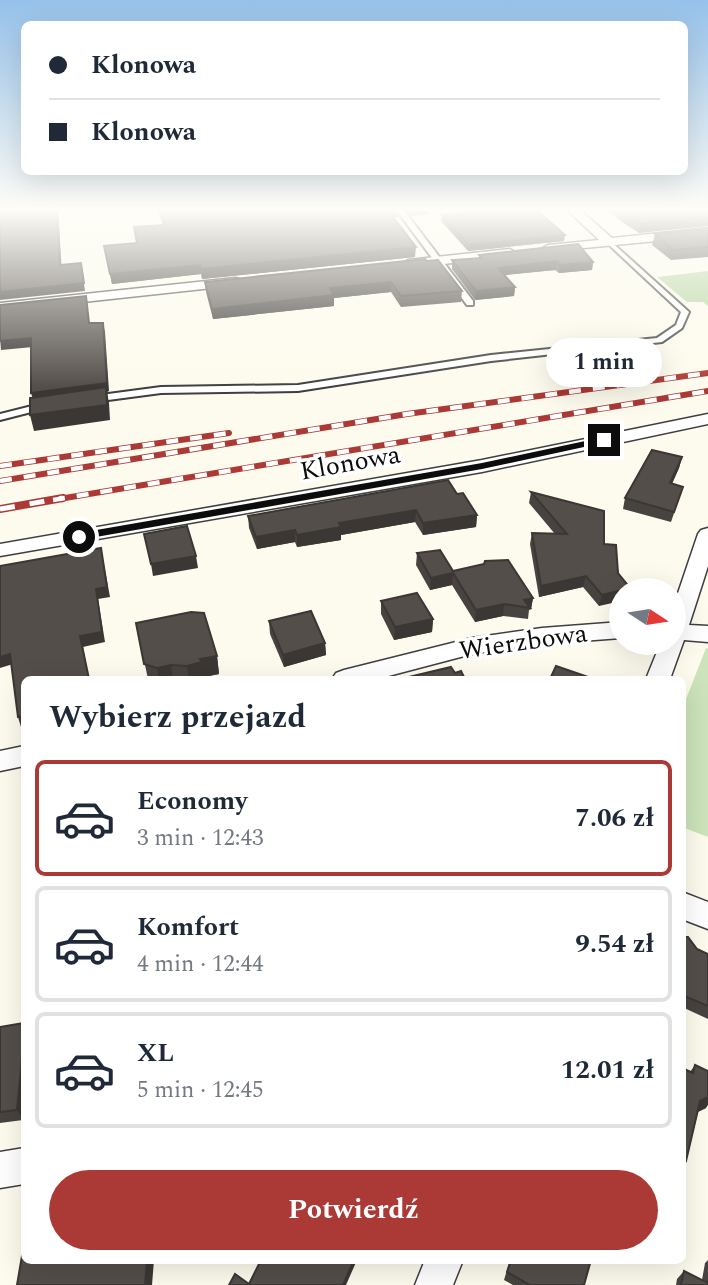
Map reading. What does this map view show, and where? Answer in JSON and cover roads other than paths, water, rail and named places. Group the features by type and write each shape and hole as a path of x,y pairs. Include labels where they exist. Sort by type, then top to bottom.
{"street":[{"path":"0,307 254,280"},
{"name":"Klonowa","path":"0,550 482,466 708,419"},
{"path":"686,600 708,534"},
{"name":"Wierzbowa","path":"356,676 472,646 542,636 609,631"},
{"path":"686,635 708,634"},
{"path":"659,676 667,655"},
{"path":"0,761 21,757"},
{"path":"686,907 708,916"},
{"path":"0,1170 21,1166"},
{"path":"434,1285 442,1264"}],"lane":[{"path":"444,268 470,303"},
{"path":"82,401 161,390 298,388 491,358 659,340 679,326 685,312 637,268"},
{"path":"0,417 55,404"}],"railway":[{"path":"0,481 407,414 708,373"},
{"path":"53,500 708,391"},
{"path":"0,466 229,433"},
{"path":"0,509 63,498"}]}
